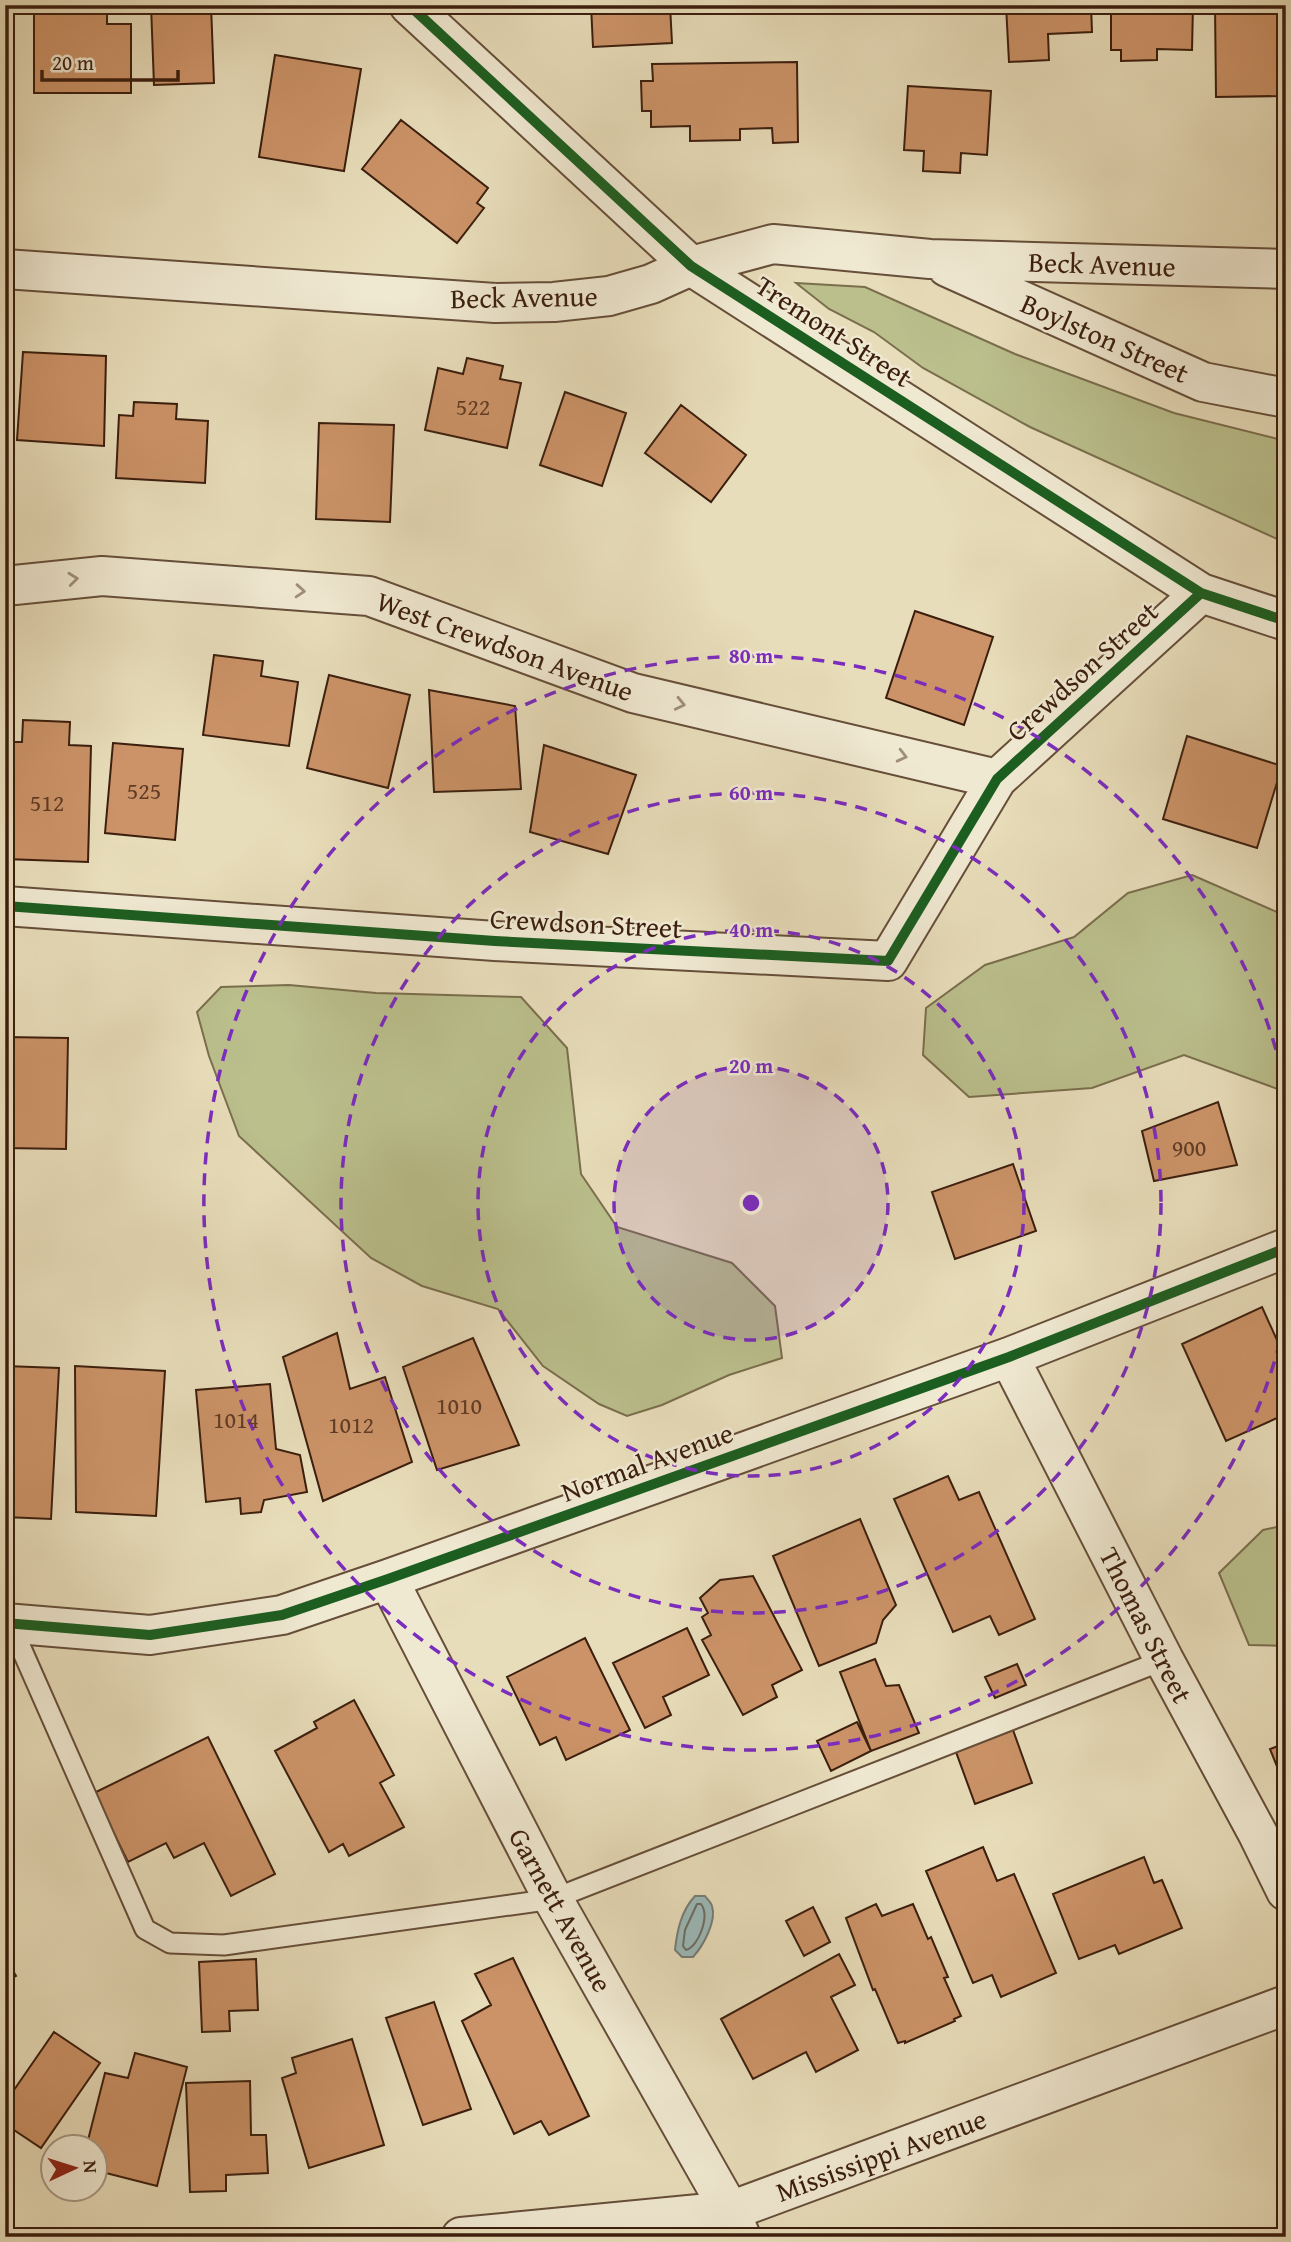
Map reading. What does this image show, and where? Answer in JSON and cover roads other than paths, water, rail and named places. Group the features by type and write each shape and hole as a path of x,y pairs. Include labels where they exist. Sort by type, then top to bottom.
{"street":[{"name":"Tremont Street","path":"408,5 691,266 1202,593 1286,621"},
{"name":"Beck Avenue","path":"5,269 507,303 554,302 609,296 644,286 691,266 773,244 930,259 1286,269"},
{"name":"Boylston Street","path":"930,259 1203,382 1286,398"},
{"name":"West Crewdson Avenue","path":"5,586 102,576 369,596 633,693 997,779"},
{"name":"Crewdson Street","path":"5,906 495,941 888,961 997,779 1202,593"},
{"name":"Normal Avenue","path":"7,1623 150,1635 282,1615 1009,1357 1286,1248"},
{"name":"Thomas Street","path":"1009,1357 1286,1891"},
{"name":"Garnett Avenue","path":"388,1579 553,1899 736,2224"},
{"name":"Mississippi Avenue","path":"460,2237 736,2224 1286,2006"}],"lane":[{"path":"7,1623 145,1929 170,1943 225,1945 553,1899 1164,1660"}],"water":[{"path":"695,1896 705,1896 710,1902 713,1919 705,1940 693,1957 682,1957 675,1950 679,1929 686,1908"}]}
